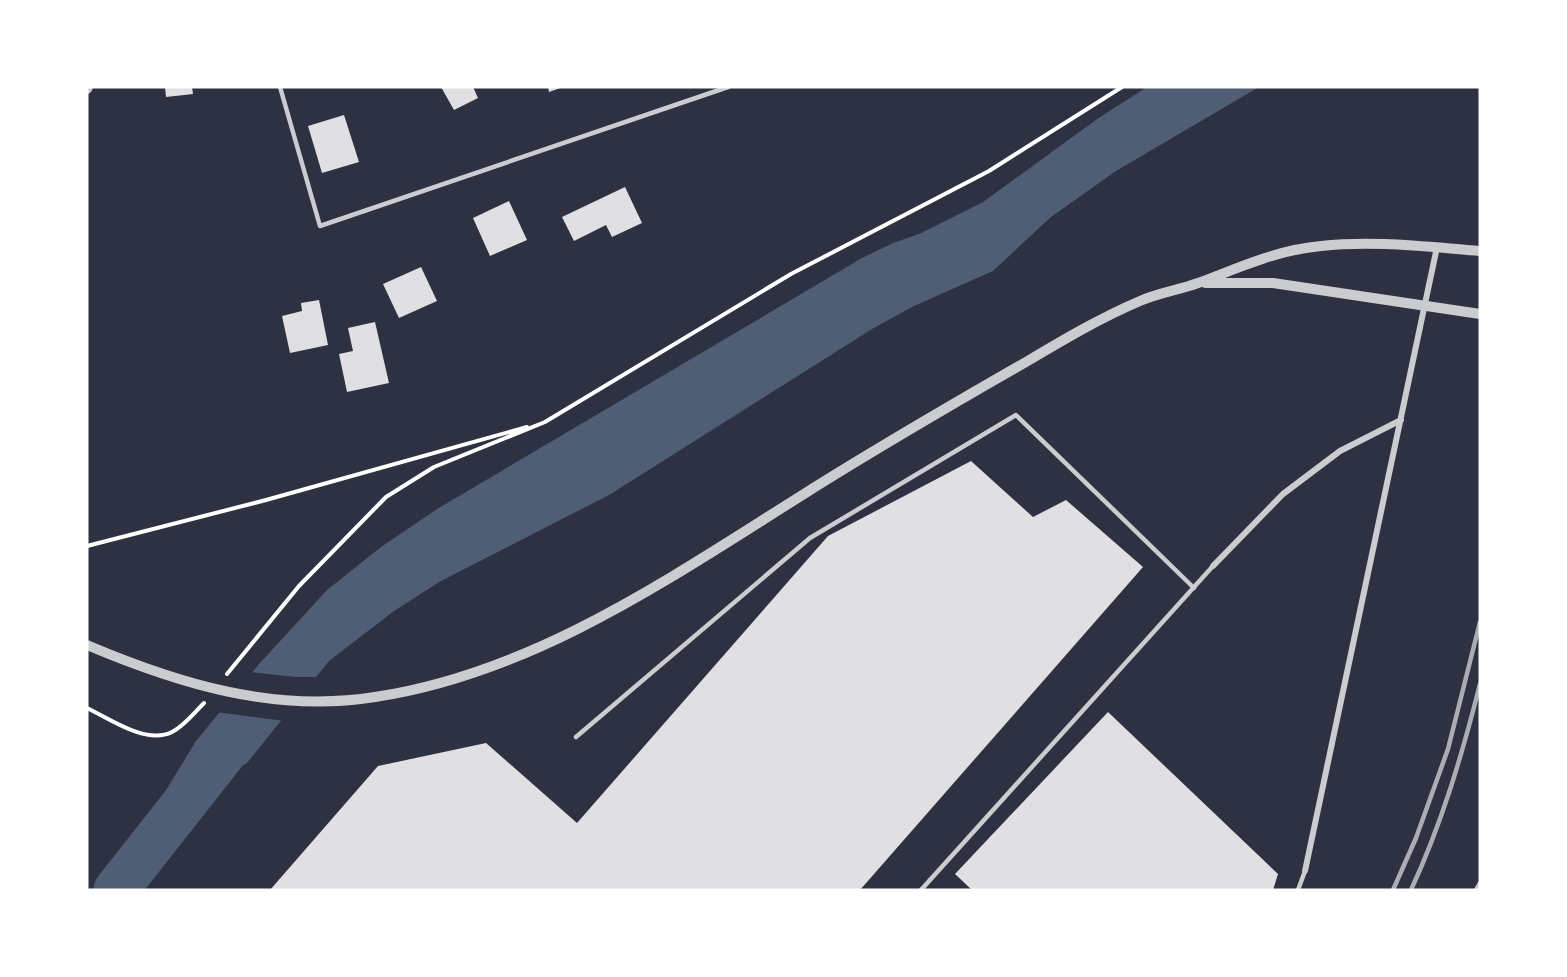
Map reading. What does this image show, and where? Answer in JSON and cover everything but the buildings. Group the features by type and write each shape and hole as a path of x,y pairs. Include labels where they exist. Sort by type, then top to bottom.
{"street":[{"path":"87,645 170,678 240,695 280,699 372,698 474,674 522,656 567,635 732,539 877,448 1070,336 1144,299 1198,282 1262,257 1319,246 1381,244 1480,251"},
{"path":"1305,871 1437,247"},
{"path":"1198,282 1274,283 1480,314"},
{"path":"1213,566 1283,494 1340,451 1401,420"}],"lane":[{"path":"280,87 320,226 728,87"},
{"path":"576,737 810,538 1016,415 1194,588"},
{"path":"921,890 1213,566"},
{"path":"1298,890 1305,871"},
{"path":"1476,890 1480,883"}],"path":[{"path":"220,684 299,586 386,497 434,468 545,422 791,274 989,171 1122,87"},
{"path":"87,546 266,500 545,422"},
{"path":"87,708 146,734 158,735 170,733 179,727 205,702"}],"water":[{"path":"1147,87 1259,87 1116,171 1051,217 993,271 914,306 872,329 609,495 441,581 394,611 329,661 247,763 152,813 196,741 259,664 327,590 381,547 437,509 862,258 919,234 983,202 1100,117"}],"pier":[{"path":"249,672 320,677 285,721 216,712"}],"waterway":[{"path":"116,890 235,739"}],"railway":[{"path":"1393,890 1416,838 1448,749 1480,622"},
{"path":"1411,890 1450,789 1480,684"}]}
